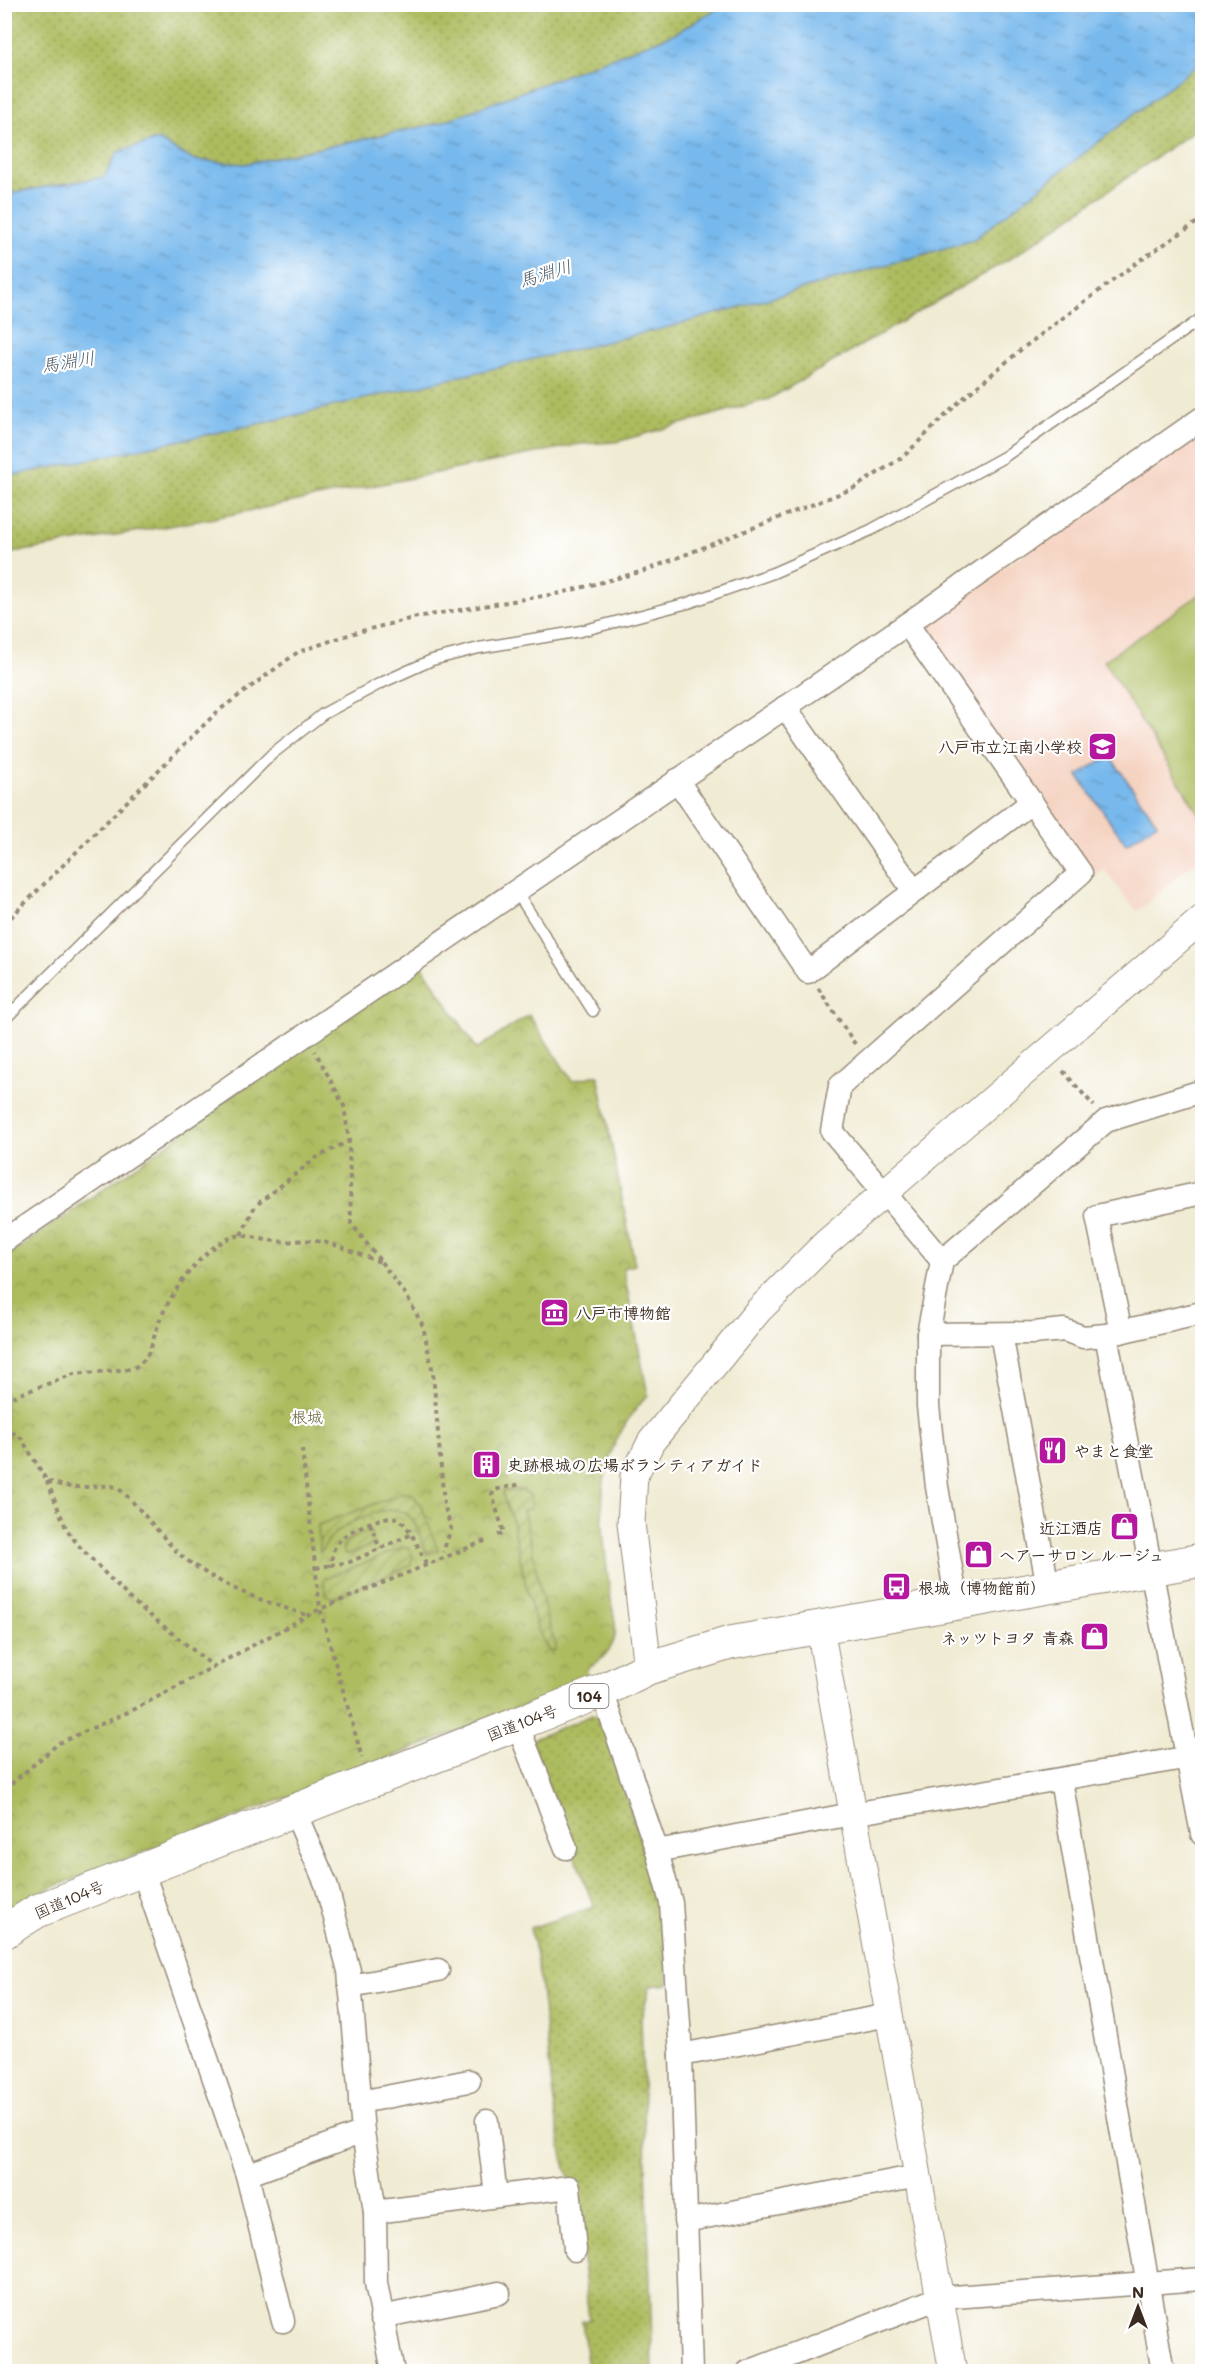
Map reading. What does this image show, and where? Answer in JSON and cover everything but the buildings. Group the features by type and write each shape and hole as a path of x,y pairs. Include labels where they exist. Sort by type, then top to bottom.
{"highway":[{"name":"国道104号","path":"4,1932 37,1911 602,1691 648,1668 730,1644 1203,1560"}],"street":[{"path":"4,1241 907,624 1203,418"},
{"path":"907,624 1081,873 840,1086 832,1131 942,1261"},
{"path":"785,707 914,891"},
{"path":"677,780 808,972 1032,802"},
{"path":"648,1668 632,1523 634,1476 651,1442 758,1311 825,1244 1203,919"},
{"path":"957,1604 935,1476 928,1406 928,1334 942,1261 1106,1121 1203,1091"},
{"path":"1203,1193 1097,1216 1151,1569 1195,1757 1203,1834"},
{"path":"928,1334 1001,1334 1064,1330 1083,1337 1114,1333 1203,1313"},
{"path":"1001,1334 1048,1587"},
{"path":"820,1628 953,2372"},
{"path":"602,1691 657,1851 671,1904 681,2055 691,2372"},
{"path":"517,1724 566,1848"},
{"path":"657,1851 852,1814 1195,1757"},
{"path":"1061,1780 1163,2372"},
{"path":"294,1810 326,1884 341,1938 350,1986 363,2132 375,2212 376,2283 393,2372"},
{"path":"142,1869 248,2175 283,2321"},
{"path":"350,1986 438,1970"},
{"path":"681,2055 888,2015"},
{"path":"360,2102 469,2081"},
{"path":"487,2121 496,2196"},
{"path":"248,2175 363,2132"},
{"path":"685,2221 918,2176"},
{"path":"375,2212 569,2187 575,2250"},
{"path":"748,2372 939,2298 1203,2279"},
{"path":"381,2317 499,2293"}],"lane":[{"path":"4,1020 272,754 324,714 379,684 432,660 479,648 580,631 688,603 773,573 871,530 1004,457 1203,318"},
{"path":"516,891 593,1011"}],"path":[{"path":"4,924 218,711 298,652 354,633 417,617 561,593 644,571 854,488 903,457 960,402 1023,348 1139,261 1203,219"},
{"path":"808,972 867,1062"},
{"path":"306,1034 344,1106 349,1142 351,1223 406,1295 423,1326 433,1373 444,1504 451,1529 443,1552"},
{"path":"1063,1071 1106,1121"},
{"path":"241,1235 255,1206 316,1158 349,1142"},
{"path":"4,1400 74,1374 131,1369 139,1366 146,1359 158,1324 172,1296 186,1277 215,1247 228,1238 241,1235 275,1241 317,1241 381,1262"},
{"path":"4,1427 21,1438 47,1481 66,1528 78,1545 130,1599 214,1667"},
{"path":"302,1449 320,1609 369,1781"},
{"path":"47,1481 71,1487 115,1487 125,1494 173,1548 212,1578 250,1598 308,1615"},
{"path":"498,1535 504,1533 492,1496 494,1490 522,1484"},
{"path":"331,1564 333,1548 342,1536 384,1516 394,1516 404,1523 427,1565"},
{"path":"370,1523 380,1549"},
{"path":"316,1568 350,1562 410,1535"},
{"path":"4,1790 59,1743 135,1709 320,1609 487,1540"}],"shaded area":[{"name":"八戸市立江南小学校","path":"1202,429 1202,855 1137,912 1104,870 1095,877 927,636 925,622"}],"green space":[{"path":"5,5 724,5 674,34 441,123 244,164 193,160 158,140 118,152 104,177 5,194"},
{"path":"1202,61 1202,125 1016,255 769,399 616,442 580,444 209,519 5,554 5,477 262,423 673,326 973,240"},
{"path":"1202,593 1202,819 1104,661"},
{"name":"根城","path":"422,966 477,1049 529,1015 572,1081 598,1075 635,1265 623,1268 648,1395 615,1442 607,1465 603,1489 604,1539 615,1624 612,1645 603,1657 586,1670 589,1681 48,1889 5,1913 5,1258 183,1133 183,1129"},
{"path":"522,1490 530,1495 531,1508 523,1511 550,1629 556,1645 555,1650 551,1652 544,1644 532,1611 511,1517 503,1497 503,1491"},
{"path":"403,1493 411,1493 421,1505 438,1550 427,1554 416,1526 409,1516 388,1510 358,1519 341,1529 330,1538 320,1553 318,1525"},
{"path":"363,1533 371,1533 373,1544 352,1554 344,1554 344,1542"},
{"path":"404,1547 409,1548 413,1556 410,1566 333,1598 325,1594 324,1579"},
{"path":"592,1715 601,1718 661,1903 668,1984 650,1986 641,2019 653,2371 588,2371 582,2321 589,2320 576,2192 565,2165 561,2145 539,1974 530,1928 594,1907 531,1740"}],"water":[{"name":"馬淵川","path":"724,5 1202,5 1202,61 973,240 673,326 262,423 5,477 5,194 104,177 118,152 158,140 193,160 244,164 440,123 674,34"},
{"path":"1109,755 1157,823 1126,844 1078,776"}],"place":[{"name":"八戸市立江南小学校","path":"1103,746"},
{"name":"八戸市博物館","path":"554,1312"},
{"name":"やまと食堂","path":"1053,1450"},
{"name":"史跡根城の広場ボランティアガイド","path":"486,1464"},
{"name":"近江酒店","path":"1124,1527"},
{"name":"ヘアーサロン ルージュ","path":"978,1554"},
{"name":"根城（博物館前）","path":"897,1587"},
{"name":"ネッツトヨタ 青森","path":"1095,1637"}]}
